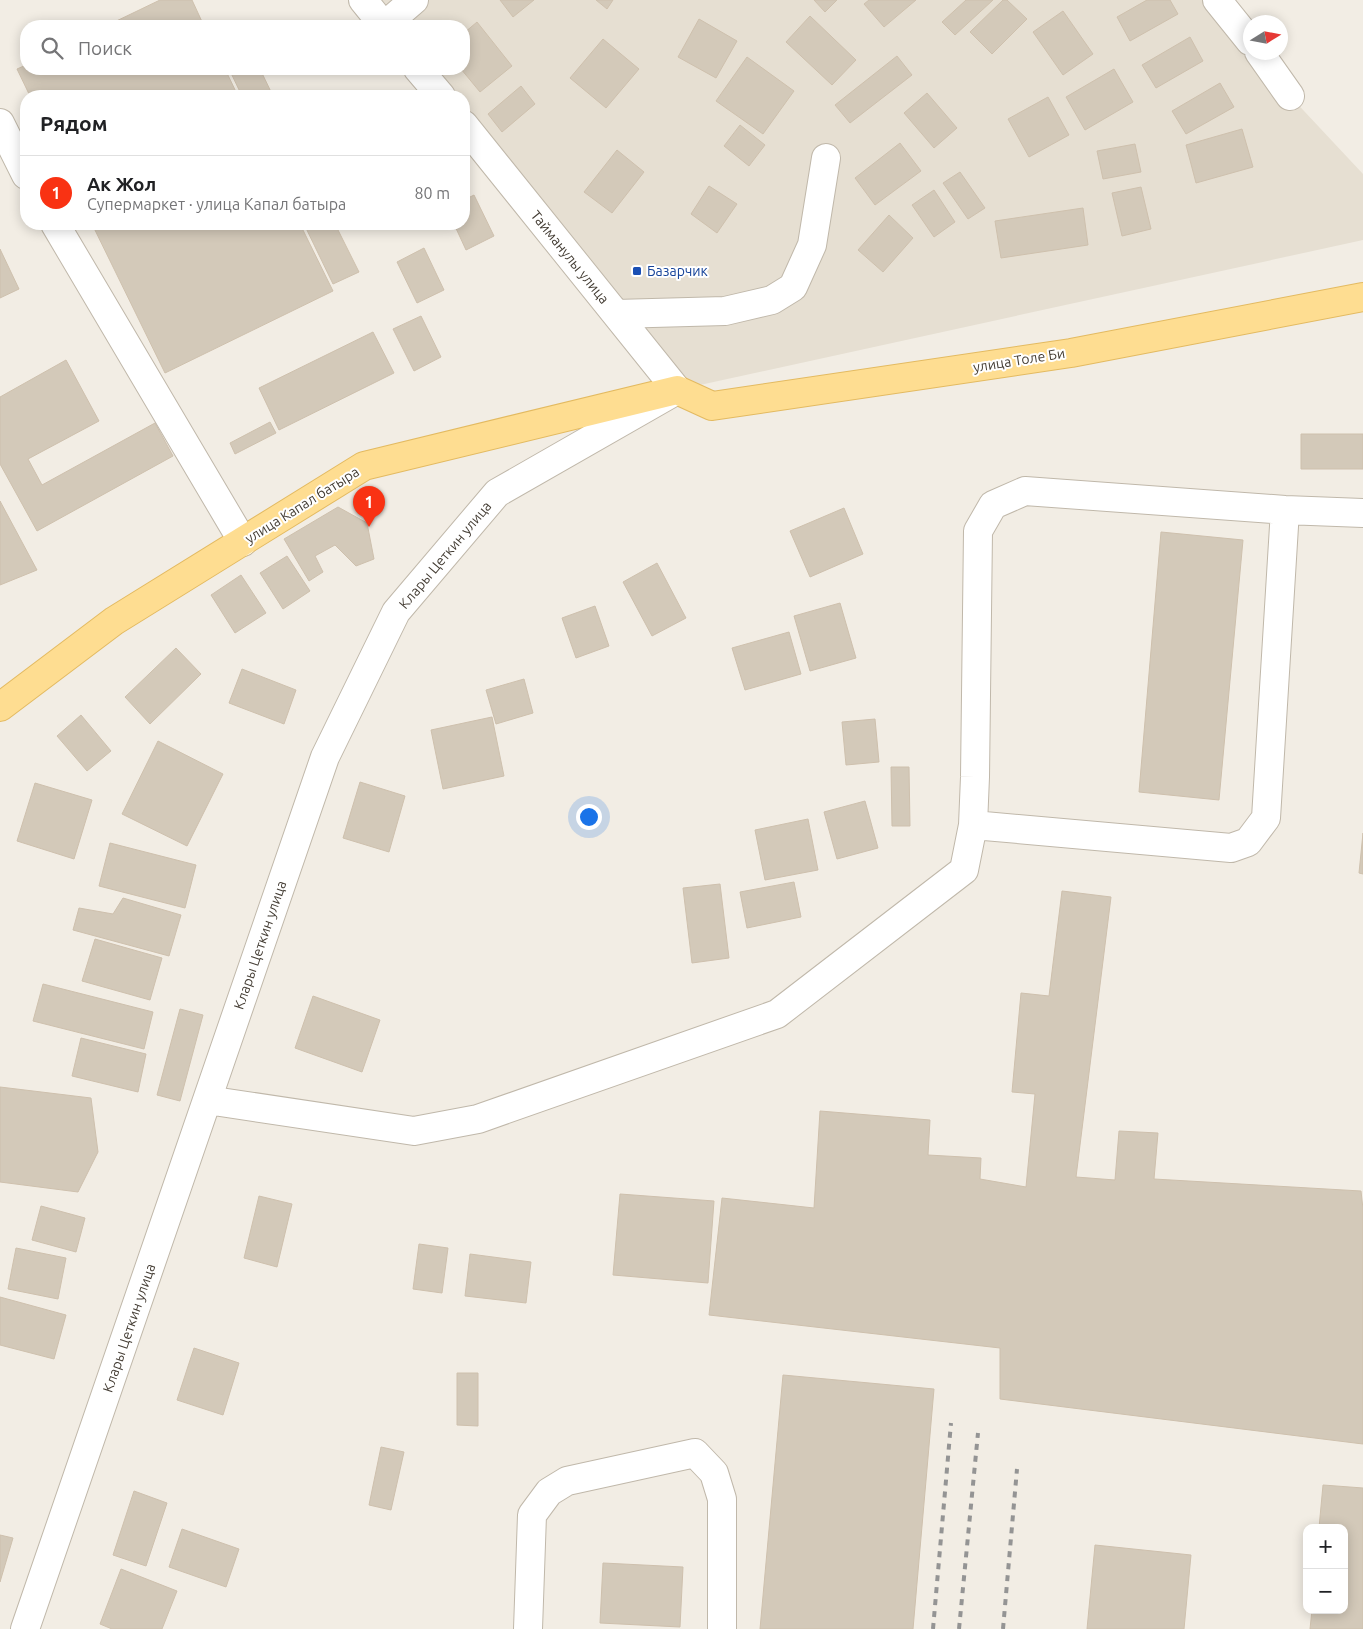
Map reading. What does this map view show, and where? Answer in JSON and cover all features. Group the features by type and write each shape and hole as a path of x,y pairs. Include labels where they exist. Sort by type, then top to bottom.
{"main road":[{"name":"улица Толе Би","path":"677,390 712,406 1072,352 1363,297"},
{"name":"улица Капал батыра","path":"0,707 114,622 364,466 677,390"}],"street":[{"path":"363,0 379,20"},
{"path":"391,20 414,0"},
{"path":"1217,0 1243,32"},
{"path":"1265,60 1290,96"},
{"path":"423,75 436,90"},
{"path":"0,123 20,163"},
{"name":"Тайманулы улица","path":"470,132 677,390"},
{"path":"616,314 725,311 772,300 794,287 812,246 826,158"},
{"path":"59,230 243,542"},
{"name":"Клары Цеткин улица","path":"25,1629 325,757 396,612 497,493 677,390"},
{"path":"207,1100 414,1131 478,1119 777,1014 964,870 973,825 975,778 978,531 993,505 1024,491 1285,510 1363,513"},
{"path":"973,825 1231,848 1248,842 1266,818 1285,510"},
{"path":"528,1629 532,1515 549,1492 567,1481 695,1453 714,1473 722,1499 722,1629"}],"shaded area":[{"path":"363,0 1217,0 1243,34 1243,60 1263,60 1290,96 1363,174 1363,240 677,390 470,132 470,90 436,90 423,75 470,75 470,20 379,20"}],"building":[{"path":"160,0 192,0 201,20 118,20"},
{"path":"500,0 534,0 513,17"},
{"path":"596,0 613,0 607,9"},
{"path":"814,0 837,0 825,12"},
{"path":"869,0 916,0 884,27 864,4"},
{"path":"966,0 993,0 955,35 942,22"},
{"path":"1003,0 1007,0 1027,19 992,54 970,32"},
{"path":"1147,0 1170,0 1178,14 1130,41 1117,17"},
{"path":"1063,11 1093,54 1063,75 1033,32"},
{"path":"810,16 856,60 832,85 786,42"},
{"path":"699,19 737,41 716,78 678,57"},
{"path":"477,22 512,66 480,92 466,75 470,75 470,28"},
{"path":"1190,37 1203,61 1156,88 1142,65"},
{"path":"603,39 639,69 606,108 570,78"},
{"path":"897,56 912,75 850,123 835,105"},
{"path":"747,57 794,91 763,134 716,101"},
{"path":"20,68 20,75 228,75 235,90 27,90 17,69"},
{"path":"1114,69 1133,102 1085,130 1066,97"},
{"path":"232,75 263,75 270,90 239,90"},
{"path":"1220,83 1234,107 1186,134 1172,111"},
{"path":"521,86 535,104 502,132 488,114"},
{"path":"927,93 957,128 934,148 904,113"},
{"path":"1048,97 1069,135 1029,157 1008,119"},
{"path":"740,125 765,145 749,166 724,146"},
{"path":"1242,129 1253,167 1196,183 1186,145"},
{"path":"900,143 921,171 875,205 855,178"},
{"path":"1135,144 1141,172 1103,179 1097,151"},
{"path":"617,150 644,172 612,213 584,192"},
{"path":"960,172 985,208 968,219 943,183"},
{"path":"709,186 737,204 717,233 691,214"},
{"path":"1141,187 1151,229 1122,236 1112,193"},
{"path":"934,190 955,222 934,237 912,205"},
{"path":"474,195 494,236 466,250 457,230 470,230 470,197"},
{"path":"1083,208 1088,245 1001,258 995,221"},
{"path":"889,215 913,238 883,272 858,250"},
{"path":"95,230 303,230 333,291 165,373"},
{"path":"307,230 338,230 359,272 333,284"},
{"path":"424,248 444,290 417,303 397,262"},
{"path":"0,249 19,289 0,298"},
{"path":"421,316 441,357 414,371 393,329"},
{"path":"373,332 394,373 279,430 259,388"},
{"path":"66,360 99,421 28,459 42,485 155,423 173,456 37,531 0,464 0,397"},
{"path":"270,422 276,433 235,454 230,443"},
{"path":"1301,434 1363,434 1363,469 1301,469"},
{"path":"0,501 37,570 0,585"},
{"path":"338,507 367,523 374,559 356,566 335,545 315,556 323,572 309,581 284,539"},
{"path":"844,508 863,554 810,577 790,531"},
{"path":"1161,532 1243,540 1219,800 1139,792"},
{"path":"287,556 310,591 283,609 260,573"},
{"path":"657,563 686,618 652,636 623,582"},
{"path":"241,575 266,613 235,633 211,595"},
{"path":"840,603 856,658 810,671 794,616"},
{"path":"595,606 609,646 576,658 562,618"},
{"path":"789,632 801,674 745,690 732,648"},
{"path":"176,648 201,674 150,724 125,697"},
{"path":"242,669 296,690 284,724 229,703"},
{"path":"524,679 533,713 496,724 486,690"},
{"path":"81,715 111,751 87,771 57,736"},
{"path":"492,717 504,776 443,789 431,730"},
{"path":"875,719 879,762 846,765 842,722"},
{"path":"158,741 223,774 187,846 122,814"},
{"path":"891,767 909,767 910,826 892,826"},
{"path":"360,782 405,796 389,852 343,838"},
{"path":"35,783 92,800 74,859 17,841"},
{"path":"865,801 878,848 837,859 824,812"},
{"path":"808,819 818,870 765,880 755,830"},
{"path":"1363,833 1363,874 1359,873"},
{"path":"110,843 196,865 185,908 99,886"},
{"path":"794,882 801,917 747,928 740,892"},
{"path":"720,884 729,958 692,963 683,888"},
{"path":"1062,891 1111,897 1076,1177 1115,1180 1119,1131 1158,1133 1154,1179 1361,1191 1363,1209 1363,1444 1000,1399 1000,1348 709,1315 722,1198 814,1208 820,1111 930,1120 928,1155 981,1158 980,1179 1026,1187 1035,1094 1012,1092 1021,993 1049,996"},
{"path":"123,898 181,915 169,956 73,930 79,908 113,914"},
{"path":"95,939 162,958 150,1000 82,981"},
{"path":"43,984 153,1012 144,1049 33,1021"},
{"path":"313,996 380,1020 362,1072 295,1048"},
{"path":"180,1009 203,1015 180,1101 157,1095"},
{"path":"81,1038 146,1054 138,1092 72,1076"},
{"path":"0,1087 91,1098 98,1152 78,1192 0,1182"},
{"path":"620,1194 714,1201 708,1283 613,1275"},
{"path":"259,1196 292,1204 277,1267 244,1258"},
{"path":"41,1206 85,1218 76,1252 32,1240"},
{"path":"419,1244 448,1248 442,1293 413,1289"},
{"path":"16,1248 66,1258 58,1299 8,1289"},
{"path":"470,1254 531,1262 526,1303 465,1296"},
{"path":"0,1297 66,1315 54,1359 0,1345"},
{"path":"194,1348 239,1363 223,1415 177,1400"},
{"path":"457,1373 478,1373 478,1426 457,1425"},
{"path":"783,1375 934,1389 913,1629 760,1629"},
{"path":"381,1447 404,1452 391,1510 369,1505"},
{"path":"1323,1485 1363,1488 1363,1629 1310,1629 1312,1614 1348,1614 1348,1524 1319,1524"},
{"path":"134,1491 167,1503 146,1566 113,1555"},
{"path":"182,1529 239,1549 226,1587 169,1567"},
{"path":"0,1535 13,1538 0,1582"},
{"path":"1095,1545 1191,1555 1184,1629 1087,1629"},
{"path":"603,1563 683,1567 680,1627 600,1623"},
{"path":"121,1569 177,1591 162,1629 112,1629 100,1624"}],"railway":[{"path":"933,1629 951,1423"},
{"path":"959,1629 978,1433"},
{"path":"1003,1629 1017,1469"}],"place":[{"name":"Базарчик","path":"637,271"},
{"name":"Ак Жол","path":"369,527"}]}
